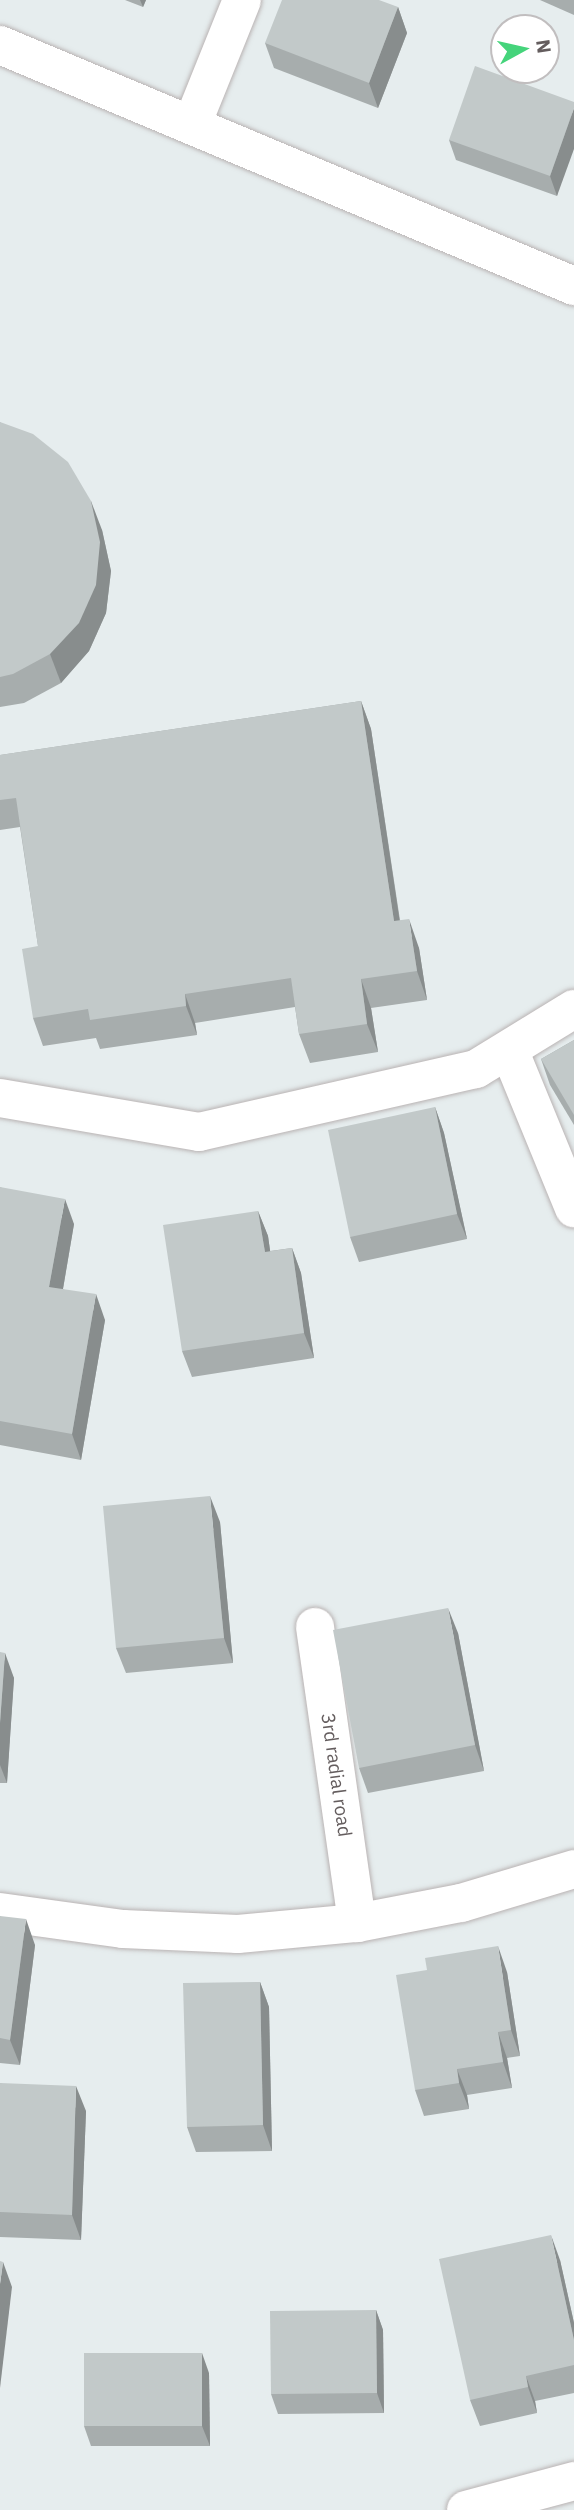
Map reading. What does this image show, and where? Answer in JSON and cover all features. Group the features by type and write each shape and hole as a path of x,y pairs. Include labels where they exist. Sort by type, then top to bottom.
{"street":[{"path":"193,122 242,0"},
{"path":"0,45 193,122 574,286"},
{"path":"0,1098 199,1132 476,1069 510,1052 574,1009"},
{"path":"510,1052 574,1208"},
{"name":"3rd radial road","path":"315,1627 356,1923"},
{"path":"0,1912 123,1929 238,1934 356,1923 461,1903 574,1869"},
{"path":"467,2510 574,2481"}],"building":[{"path":"282,0 379,0 398,7 369,83 265,43"},
{"path":"475,66 490,71 490,84 524,84 574,102 550,176 449,140"},
{"path":"0,422 33,434 68,462 91,501 100,542 96,585 79,623 50,654 13,674 0,677"},
{"path":"361,701 394,921 409,919 417,971 361,979 367,1024 299,1034 291,978 185,994 186,1006 90,1020 88,1009 33,1018 22,949 38,946 16,798 0,800 0,755"},
{"path":"574,1040 574,1115 541,1059"},
{"path":"435,1107 457,1214 350,1237 328,1130"},
{"path":"0,1187 65,1199 49,1287 96,1294 72,1434 0,1421"},
{"path":"258,1211 265,1252 292,1248 304,1333 182,1351 163,1225"},
{"path":"210,1496 224,1638 116,1648 103,1506"},
{"path":"448,1608 475,1745 359,1768 333,1630"},
{"path":"0,1652 5,1653 0,1723"},
{"path":"0,1916 26,1919 10,2040 0,2038"},
{"path":"498,1946 511,2030 498,2032 503,2062 457,2069 459,2083 415,2090 396,1975 427,1970 425,1958"},
{"path":"260,1982 263,2125 187,2127 183,1983"},
{"path":"0,2083 76,2086 72,2215 0,2212"},
{"path":"551,2235 574,2340 574,2365 526,2376 528,2387 470,2400 439,2259"},
{"path":"0,2261 3,2262 0,2284"},
{"path":"376,2310 377,2393 271,2394 270,2311"},
{"path":"84,2353 202,2353 202,2426 84,2426"}]}
